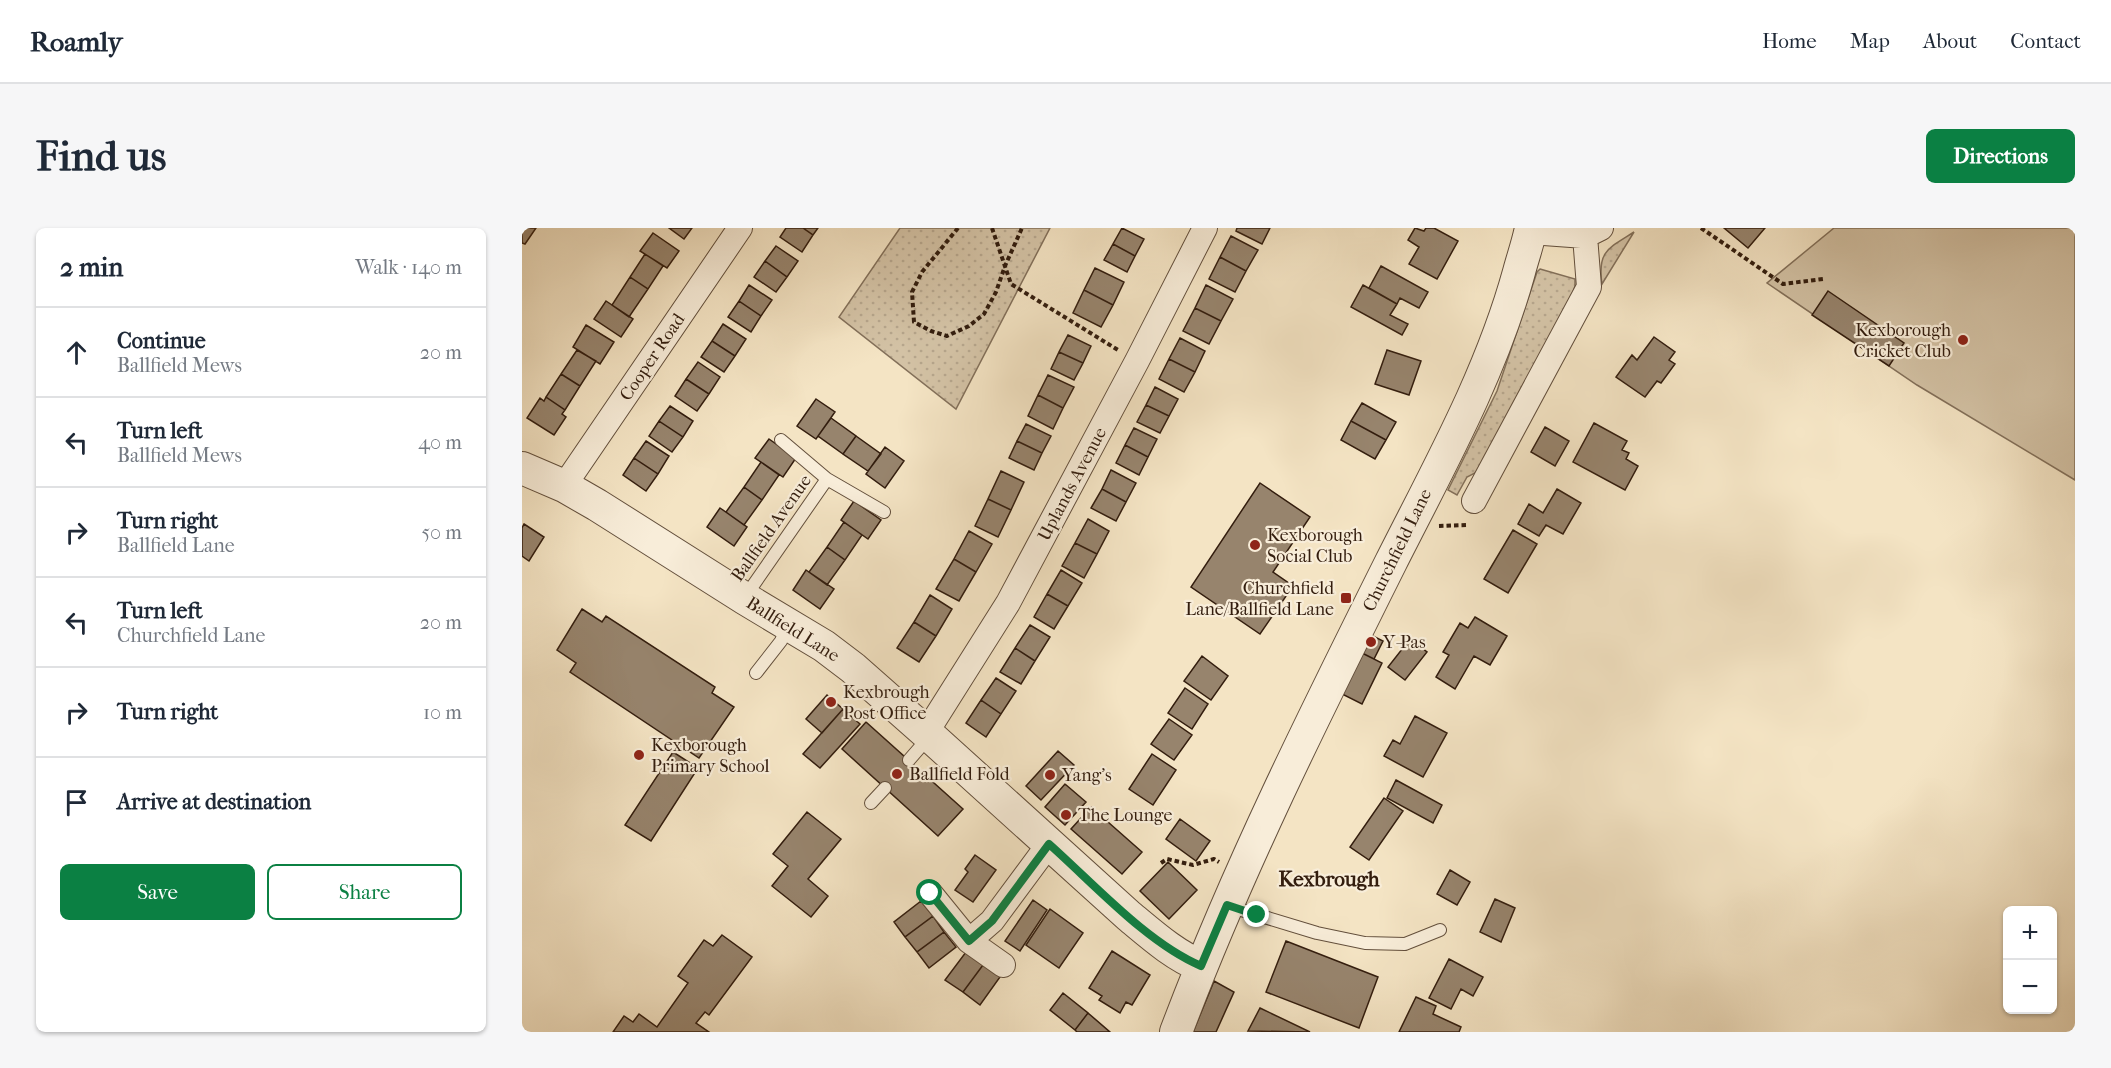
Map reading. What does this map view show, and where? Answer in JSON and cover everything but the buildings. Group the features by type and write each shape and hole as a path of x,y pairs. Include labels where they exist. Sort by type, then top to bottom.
{"street":[{"name":"Cooper Road","path":"564,486 740,228"},
{"name":"Uplands Avenue","path":"928,735 1008,603 1205,228"},
{"path":"1474,501 1589,287 1593,232 1530,230"},
{"name":"Churchfield Lane","path":"1176,1032 1227,905 1303,739 1482,381 1509,308 1530,230"},
{"name":"Ballfield Lane","path":"522,468 564,486 597,505 824,646 853,668 1163,945 1201,966"},
{"path":"969,941 992,921 1049,844"},
{"path":"930,893 969,941 1003,965"}],"lane":[{"name":"Ballfield Avenue","path":"781,440 827,479 884,512"},
{"name":"Ballfield Avenue","path":"744,598 827,479"},
{"path":"756,673 781,641 788,624"},
{"path":"909,760 928,735"},
{"path":"871,803 885,788"},
{"path":"1227,905 1317,933 1365,943 1405,944 1440,930"}],"path":[{"path":"958,228 922,272 912,292 914,322 931,331 948,336 969,326 984,314 996,292 1022,228"},
{"path":"992,228 1011,284 1137,361"},
{"path":"1701,228 1783,284 1823,279"},
{"path":"1409,526 1474,525 1474,501"},
{"path":"1161,863 1167,859 1193,865 1214,859 1241,874"}],"shaded area":[{"path":"900,228 1050,228 956,409 839,317"},
{"name":"Kexborough Cricket Club","path":"1834,228 2075,228 2075,480 1917,385 1767,283"},
{"path":"1634,232 1602,284 1603,257 1618,242"},
{"path":"1540,269 1575,279 1572,295 1477,472 1467,477 1457,495 1448,490 1497,391 1537,272"}],"place":[{"name":"Kexborough Cricket Club","path":"1963,340"},
{"name":"Kexborough Social Club","path":"1255,545"},
{"name":"Churchfield Lane/Ballfield Lane","path":"1346,598"},
{"name":"Y-Pas","path":"1371,642"},
{"name":"Kexbrough Post Office","path":"831,702"},
{"name":"Kexborough Primary School","path":"639,755"},
{"name":"Ballfield Fold","path":"897,774"},
{"name":"Yang's","path":"1050,775"},
{"name":"The Lounge","path":"1066,815"}],"district":[{"name":"Kexbrough","path":"1329,879"}],"route":[{"path":"930,893 969,941 992,921 1049,844 1163,945 1201,966 1227,905 1257,915"}]}
